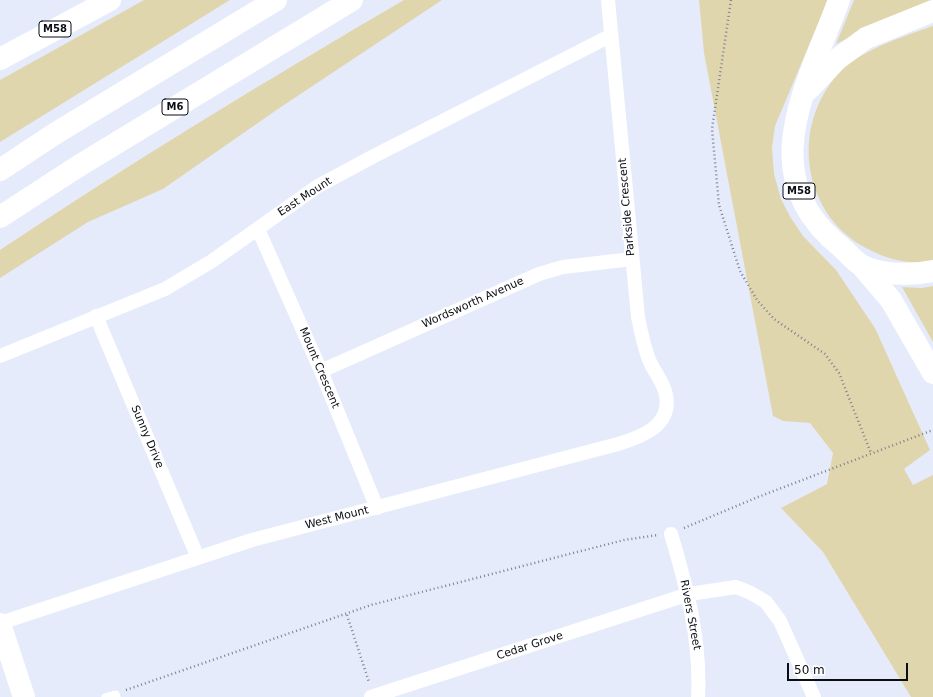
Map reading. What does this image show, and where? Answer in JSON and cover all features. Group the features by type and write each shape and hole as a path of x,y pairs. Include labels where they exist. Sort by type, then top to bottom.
{"main road":[{"name":"M58","path":"0,59 110,0"},
{"path":"0,170 56,133 276,0"},
{"name":"M6","path":"0,217 77,167 352,0"},
{"name":"M58","path":"839,0 804,94 794,131 792,149 796,185 804,204 816,224 830,239 862,266 891,300 933,373"},
{"name":"M58","path":"804,94 836,60 866,38 933,11"},
{"name":"M58","path":"862,266 904,275 933,271"},
{"path":"0,624 24,697"}],"street":[{"name":"Parkside Crescent","path":"608,0 610,36 638,317 643,340 650,361 666,395 665,410"},
{"name":"East Mount","path":"0,356 165,289 212,261 318,186 610,36"},
{"name":"Mount Crescent","path":"258,229 321,371 377,508"},
{"name":"Wordsworth Avenue","path":"321,371 539,274 563,267 632,259"},
{"name":"Sunny Drive","path":"96,316 198,558"},
{"name":"West Mount","path":"0,624 252,540 642,437 657,426 665,410"},
{"name":"Rivers Street","path":"671,534 689,594 697,646 698,697"},
{"name":"Cedar Grove","path":"373,697 689,594 736,587 751,593 766,602 780,621 814,697"}],"lane":[{"path":"105,697 117,695"}],"path":[{"path":"731,0 712,128 719,205 740,270 757,300 774,318 824,354 839,373 871,453"},
{"path":"117,695 371,606 624,540 671,534 758,497 933,430"},
{"path":"346,615 373,697"}],"shaded area":[{"path":"144,0 230,0 0,142 0,80"},
{"path":"404,0 442,0 278,109 163,189 88,222 0,278 0,250 200,122"},
{"path":"699,0 828,0 775,126 772,148 774,174 781,199 791,218 803,236 836,270 875,328 930,450 904,469 913,485 933,475 933,697 911,697 823,552 781,508 827,484 833,453 810,423 783,421 773,416 704,53"},
{"path":"854,0 933,1 868,28 836,44"},
{"path":"933,26 933,260 911,262 888,258 874,252 849,237 830,218 817,195 810,169 809,143 814,116 825,91 843,69 851,62 873,49"},
{"path":"933,286 933,342 902,287 922,288"}]}
